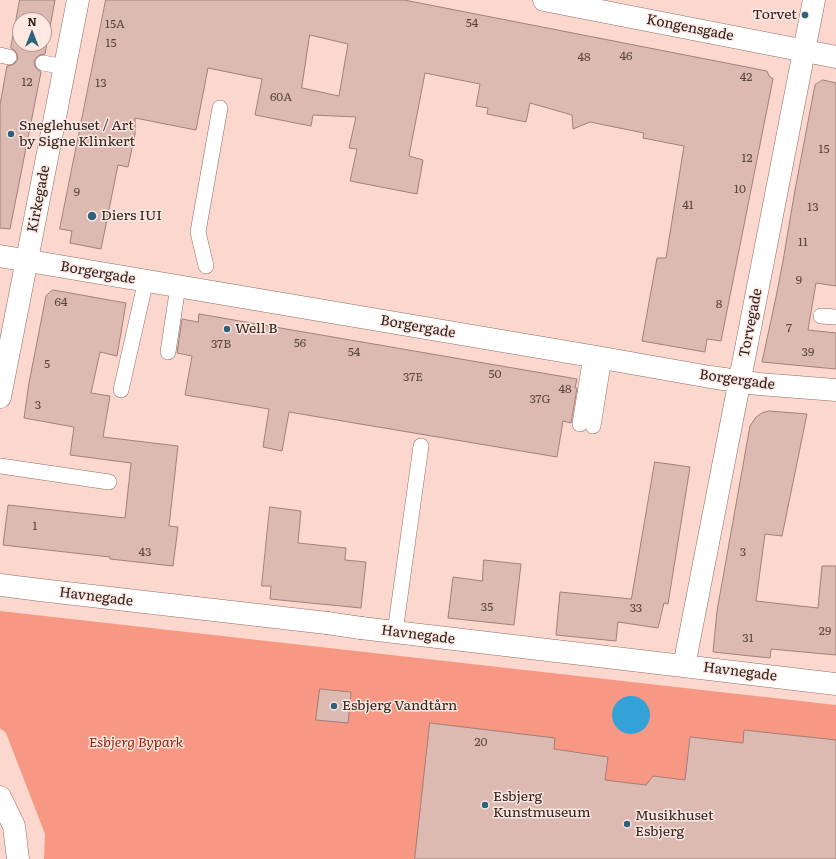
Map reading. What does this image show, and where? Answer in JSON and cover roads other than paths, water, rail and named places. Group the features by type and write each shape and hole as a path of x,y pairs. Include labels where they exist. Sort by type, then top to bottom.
{"street":[{"name":"Kirkegade","path":"0,397 78,0"},
{"name":"Kongensgade","path":"544,0 836,56"},
{"path":"804,50 814,0"},
{"name":"Torvegade","path":"684,666 750,382 804,50"},
{"name":"Borgergade","path":"0,256 710,377 836,390"},
{"name":"Havnegade","path":"0,585 836,684"},
{"path":"0,797 14,826 18,859"}],"lane":[{"path":"43,63 64,67"},
{"path":"206,266 198,232 220,108"},
{"path":"120,390 146,280"},
{"path":"181,319 182,287"},
{"path":"168,352 182,287"},
{"path":"586,425 598,357"},
{"path":"395,632 421,446"},
{"path":"0,466 109,482"}],"water":[{"path":"627,696 635,696 642,699 647,704 650,715 647,726 642,731 635,734 627,734 620,731 615,726 612,719 612,711 615,704 620,699"}],"place":[{"name":"Torvet","path":"805,15"},
{"name":"Sneglehuset / Art by Signe Klinkert","path":"11,134"},
{"name":"Diers IUI","path":"92,216"},
{"name":"Well B","path":"227,329"},
{"name":"Esbjerg Vandtårn","path":"334,706"},
{"name":"Esbjerg Kunstmuseum","path":"485,805"},
{"name":"Musikhuset Esbjerg","path":"627,824"}],"park label":[{"name":"Esbjerg Bypark","path":"136,743"}]}
